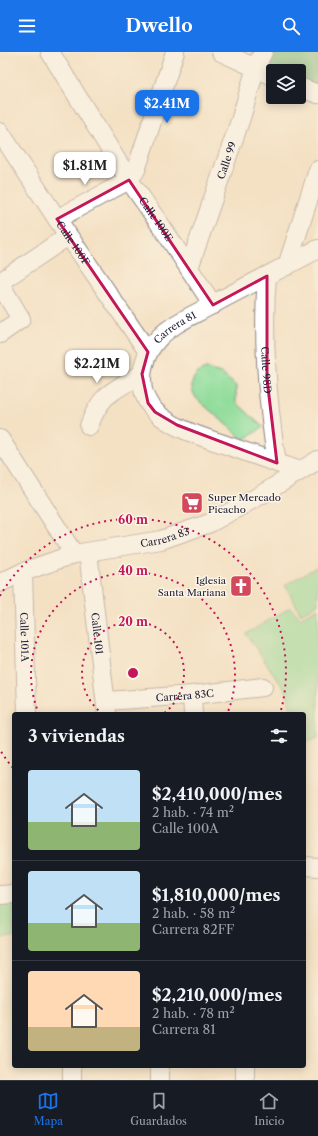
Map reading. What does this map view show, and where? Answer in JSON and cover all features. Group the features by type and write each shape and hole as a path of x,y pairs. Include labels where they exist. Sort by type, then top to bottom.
{"street":[{"name":"Calle 100E","path":"50,52 129,180 213,305"},
{"path":"57,219 129,180 136,170 175,52"},
{"path":"221,52 259,60 266,68"},
{"name":"Calle 99","path":"189,268 241,118 259,60"},
{"path":"306,90 318,94"},
{"name":"Calle 100F","path":"0,132 68,236 148,352"},
{"path":"287,266 318,170"},
{"path":"0,334 21,319 0,283 68,236"},
{"name":"Carrera 81","path":"300,471 196,434 177,425 156,412 148,403 144,393 142,366 148,352 157,340 170,328 213,305 238,289 287,266 318,249"},
{"name":"Calle 98D","path":"267,276 264,309 267,379 270,422 277,463"},
{"path":"89,426 95,409 101,401 109,394 142,374"},
{"name":"Calle 101","path":"0,439 81,553 107,707"},
{"name":"Carrera 83","path":"0,583 23,572 81,553 134,543 161,540 210,523 237,509 318,460"},
{"name":"Calle 101A","path":"23,572 27,708"},
{"name":"Carrera 83C","path":"107,707 263,687"},
{"path":"192,696 193,712"},
{"path":"306,866 318,867"},
{"path":"0,895 12,894"},
{"path":"72,1068 72,1080"},
{"path":"160,1068 160,1080"},
{"path":"245,1068 245,1080"}],"highlighted area":[{"path":"129,180 213,305 267,276 267,379 277,463 177,425 155,412 148,403 142,374 148,352 57,219"}],"green space":[{"path":"272,52 318,52 318,91 306,87 306,64 268,64"},
{"path":"206,369 221,373 236,386 236,402 263,427 244,440 197,399 192,390 192,381 197,374"},
{"path":"318,566 318,604 301,614 285,585"},
{"path":"291,607 300,618 318,608 318,738 306,742 306,712 292,712 287,693 246,634"},
{"path":"12,902 12,937 0,938 0,903"}],"place":[{"name":"Super Mercado Picacho","path":"192,503"},
{"name":"Iglesia Santa Mariana","path":"241,586"}]}
